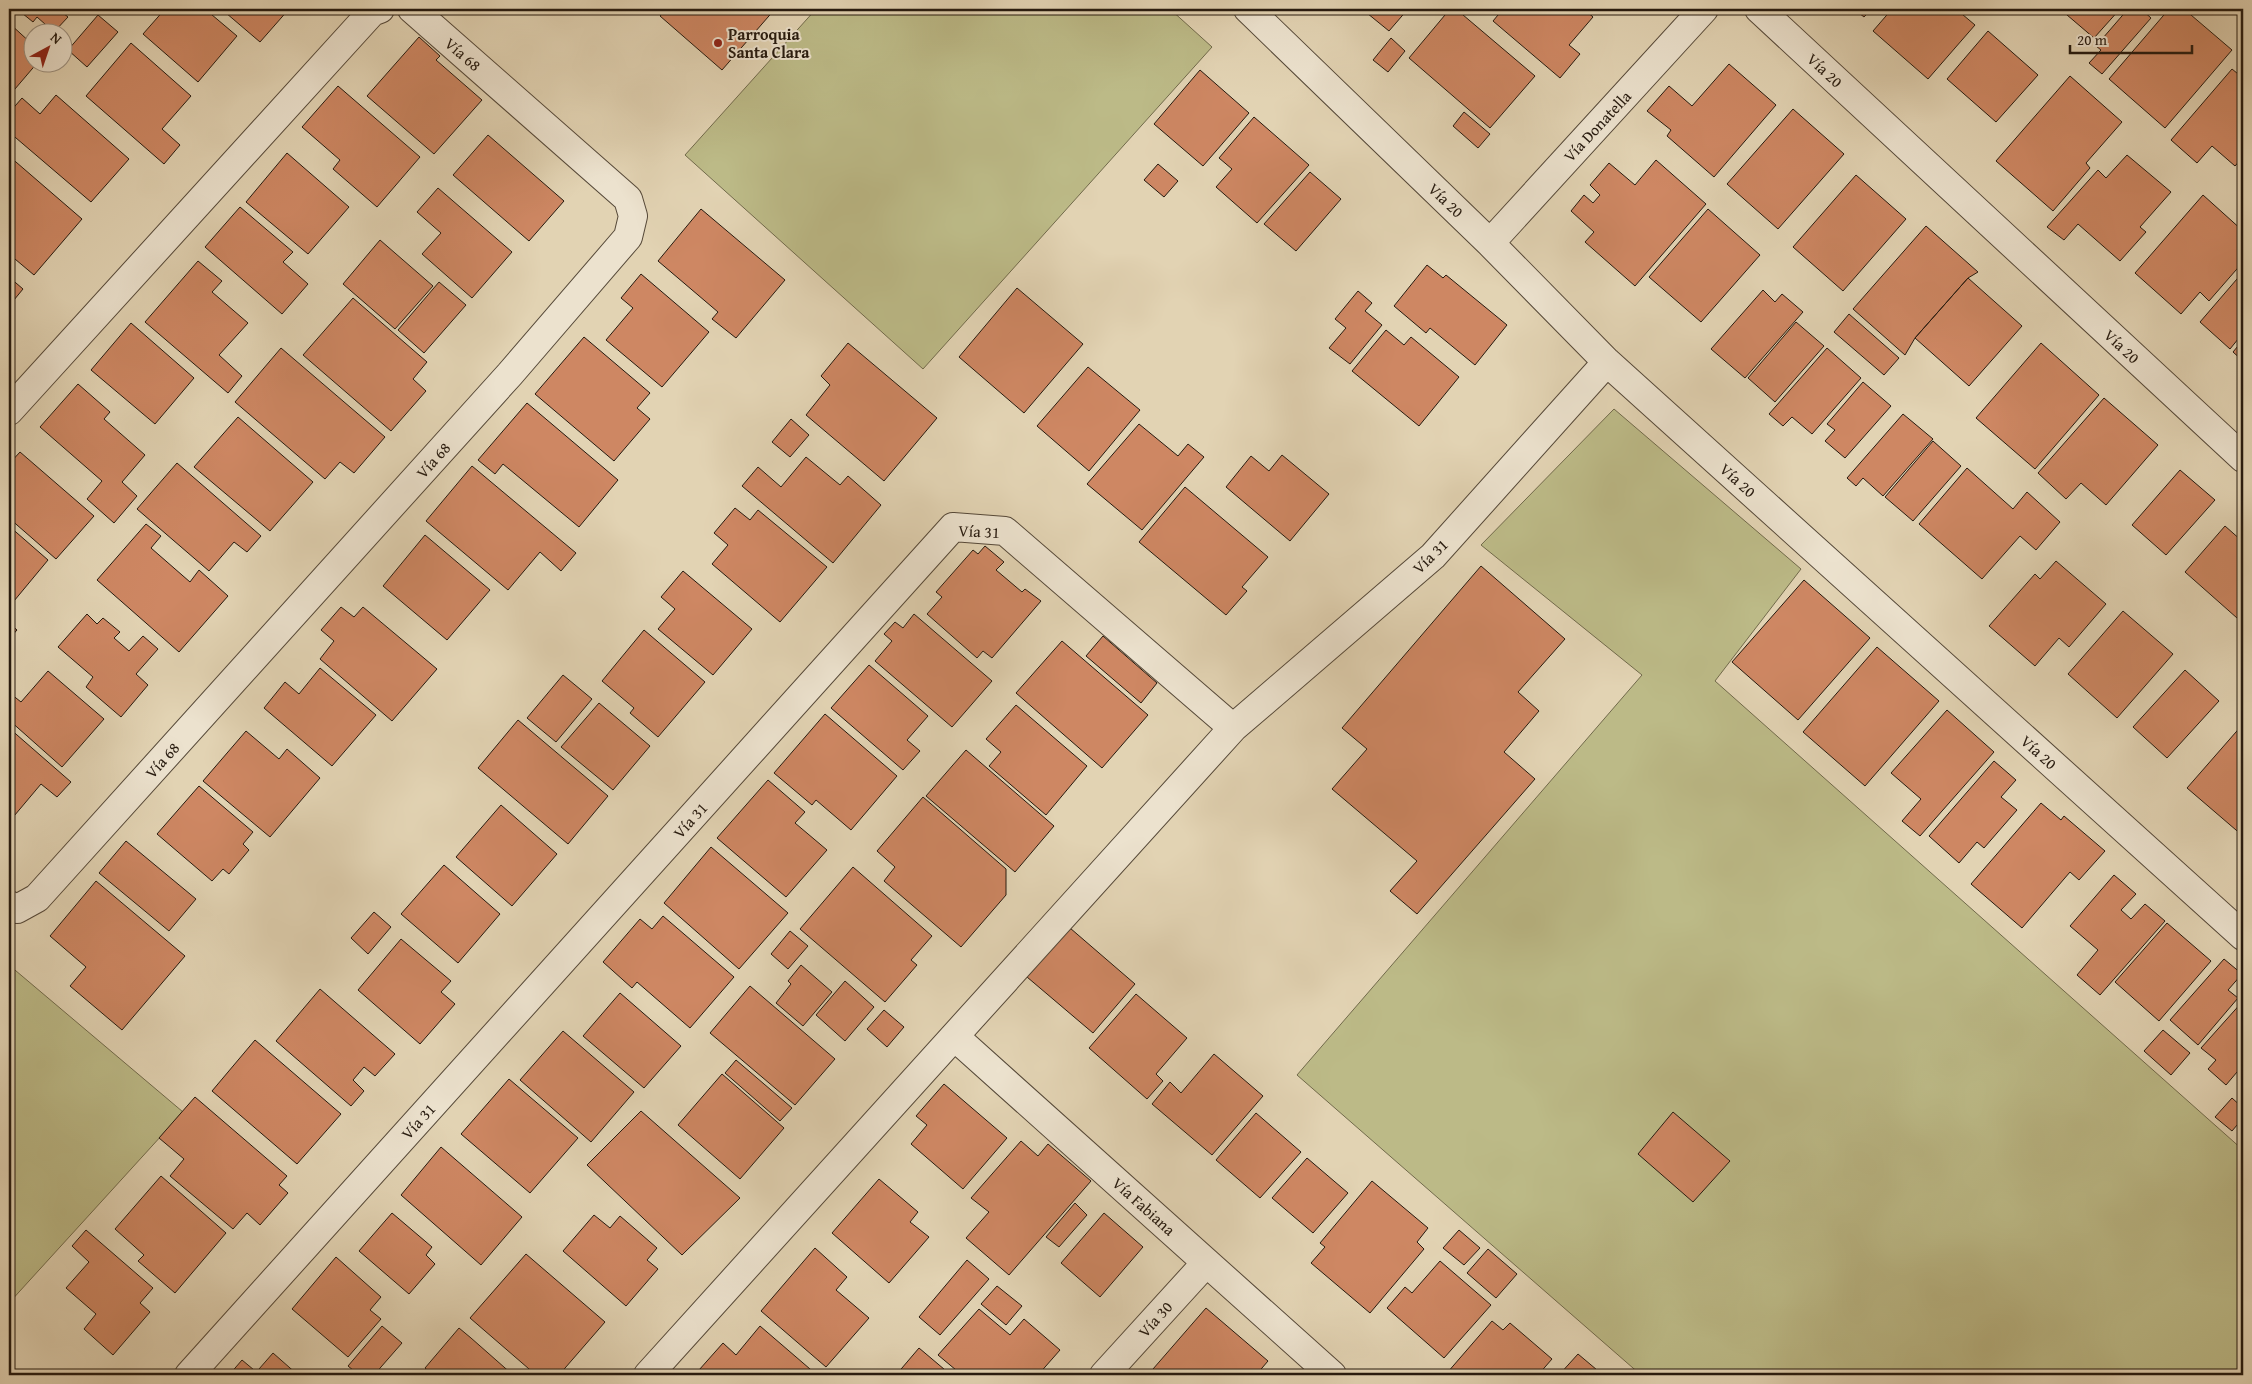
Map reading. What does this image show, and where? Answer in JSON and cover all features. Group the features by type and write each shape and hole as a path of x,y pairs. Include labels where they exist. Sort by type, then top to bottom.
{"street":[{"path":"9,412 372,12 380,9"},
{"name":"Vía 68","path":"9,905 17,909 37,898 510,374 628,237 633,216 628,199 412,9"},
{"name":"Vía 20","path":"1248,9 1490,243 1607,362 2243,936"},
{"name":"Vía Donatella","path":"1490,243 1704,9"},
{"name":"Vía 20","path":"1759,9 2243,458"},
{"name":"Vía 31","path":"648,1375 1233,728 1433,556 1607,362"},
{"name":"Vía 31","path":"189,1375 953,527 1005,531 1233,728"},
{"name":"Vía Fabiana","path":"955,1037 1332,1375"},
{"name":"Vía 30","path":"1104,1375 1206,1262"}],"shaded area":[{"path":"816,9 1170,9 1212,47 923,369 685,155"},
{"path":"1614,409 1801,569 1715,681 2243,1150 2243,1375 1641,1375 1297,1075 1642,675 1481,545"},
{"path":"9,965 183,1112 9,1303"}],"building":[{"path":"17,9 58,9 68,17 63,22 43,22 37,17 33,22"},
{"path":"165,9 205,9 237,36 198,82 143,34"},
{"path":"229,9 289,9 260,42 226,13"},
{"name":"Parroquia Santa Clara","path":"666,9 775,9 722,70 660,16"},
{"path":"1362,9 1408,9 1389,31"},
{"path":"1450,9 1456,9 1535,76 1490,128 1409,58"},
{"path":"1503,9 1584,9 1593,17 1569,45 1580,54 1560,78 1493,21"},
{"path":"1854,9 1872,9 1864,17"},
{"path":"1892,9 1956,9 1975,25 1928,79 1873,31"},
{"path":"2060,9 2120,9 2094,38"},
{"path":"2128,9 2141,9 2151,18 2102,74 2089,63 2101,50 2096,46"},
{"path":"2169,9 2184,9 2232,50 2165,128 2109,79"},
{"path":"98,15 118,32 87,67 72,54 72,45"},
{"path":"9,23 22,35 22,72 29,72 9,96"},
{"path":"1988,31 2038,75 1996,122 1947,79"},
{"path":"419,37 440,56 436,60 482,100 434,154 367,96"},
{"path":"1391,38 1405,51 1388,72 1373,60"},
{"path":"131,43 191,96 162,129 180,145 164,164 86,96"},
{"path":"1729,64 1776,105 1714,177 1667,136 1671,130 1647,111 1669,86 1692,106"},
{"path":"2232,69 2243,78 2243,157 2235,166 2212,146 2197,163 2171,140"},
{"path":"1200,70 1249,113 1203,166 1154,124"},
{"path":"2070,76 2122,122 2086,163 2090,168 2053,211 1996,161"},
{"path":"338,86 420,157 377,207 333,169 340,160 302,127"},
{"path":"56,95 129,159 91,202 9,132 9,113 22,98 40,114"},
{"path":"1793,109 1844,154 1778,229 1727,184"},
{"path":"1464,112 1490,134 1478,148 1453,126"},
{"path":"1254,117 1309,165 1257,223 1216,187 1232,169 1219,158"},
{"path":"488,135 564,201 529,241 453,175"},
{"path":"287,153 349,207 308,254 246,202"},
{"path":"2127,155 2171,192 2140,227 2146,232 2120,261 2078,224 2064,240 2047,227 2098,170 2106,178"},
{"path":"9,156 82,219 34,275 9,254"},
{"path":"1656,160 1706,204 1635,286 1585,242 1594,232 1571,211 1584,195 1593,203 1600,195 1590,185 1609,163 1635,185"},
{"path":"1158,164 1178,181 1164,197 1144,180"},
{"path":"1310,172 1341,199 1296,251 1264,224"},
{"path":"1856,175 1906,219 1843,291 1793,247"},
{"path":"438,188 512,252 472,298 422,254 441,233 417,212"},
{"path":"2203,195 2243,231 2243,262 2209,301 2200,292 2181,314 2135,273"},
{"path":"240,207 293,252 283,262 308,284 282,314 205,247"},
{"path":"701,209 785,280 736,338 712,319 718,312 658,261"},
{"path":"1708,209 1760,255 1701,322 1649,277"},
{"path":"1926,226 1978,272 1968,278 1915,338 1905,355 1853,309"},
{"path":"380,240 433,286 395,329 343,284"},
{"path":"198,261 222,281 212,292 248,323 219,355 242,376 228,393 145,322"},
{"path":"1427,265 1443,278 1446,275 1507,325 1475,365 1430,328 1426,333 1394,306"},
{"path":"2243,272 2243,333 2230,349 2200,322"},
{"path":"641,274 709,332 662,387 606,340 633,308 621,298"},
{"path":"9,277 23,289 9,306"},
{"path":"1968,278 2022,326 1969,386 1915,338"},
{"path":"439,282 466,305 424,353 398,330"},
{"path":"1017,288 1083,344 1024,413 959,357"},
{"path":"1763,290 1775,302 1782,294 1803,312 1745,378 1711,349"},
{"path":"1358,291 1372,303 1365,311 1382,325 1350,364 1329,348 1346,328 1335,319"},
{"path":"353,298 427,362 413,379 426,391 391,431 303,355"},
{"path":"1849,314 1899,358 1884,375 1834,332"},
{"path":"1796,322 1824,346 1775,402 1748,378"},
{"path":"131,323 194,378 155,424 91,370"},
{"path":"1386,330 1404,345 1411,337 1459,377 1419,426 1352,371"},
{"path":"584,337 650,393 637,408 650,419 614,461 535,394"},
{"path":"2243,340 2243,361 2233,352"},
{"path":"848,343 937,418 884,481 806,415 830,385 821,376"},
{"path":"2041,343 2099,395 2035,469 1976,418"},
{"path":"281,348 385,437 354,473 340,462 325,479 235,402"},
{"path":"1827,348 1861,378 1812,434 1792,417 1783,426 1769,414"},
{"path":"1088,367 1140,410 1089,471 1037,426"},
{"path":"1863,382 1891,406 1845,458 1825,441 1835,430 1827,424"},
{"path":"78,384 110,412 104,419 145,455 122,482 137,496 114,523 87,499 102,481 40,427"},
{"path":"2104,398 2158,445 2106,505 2081,483 2066,499 2038,473"},
{"path":"527,403 618,480 579,527 503,464 495,474 478,460"},
{"path":"1903,414 1933,439 1883,496 1863,478 1856,486 1847,478"},
{"path":"238,417 313,482 270,531 194,467"},
{"path":"791,419 809,435 790,457 772,442"},
{"path":"1139,424 1178,456 1188,444 1204,457 1142,530 1087,484"},
{"path":"1933,441 1961,466 1913,521 1885,497"},
{"path":"20,452 94,516 56,559 9,518 9,464"},
{"path":"1282,455 1329,494 1290,541 1226,487 1251,456 1269,471"},
{"path":"806,457 840,485 848,476 881,505 833,563 742,486 758,467 781,487"},
{"path":"177,463 261,536 247,552 234,542 209,571 137,509"},
{"path":"472,466 576,553 561,571 540,552 508,590 426,521"},
{"path":"1967,468 2013,509 2027,492 2060,522 2036,550 2020,536 1982,579 1919,524"},
{"path":"2180,470 2215,500 2166,555 2132,525"},
{"path":"1185,487 1268,557 1242,587 1247,591 1226,615 1139,542"},
{"path":"735,508 750,520 758,510 827,567 780,622 712,564 728,545 714,533"},
{"path":"146,524 161,536 151,548 190,582 199,570 228,596 179,652 97,580"},
{"path":"9,526 48,560 9,607"},
{"path":"2225,526 2242,541 2243,539 2243,611 2237,618 2185,572"},
{"path":"425,535 490,590 447,640 383,586"},
{"path":"985,546 1004,562 996,570 1022,592 1025,589 1041,601 992,658 983,651 977,658 927,614 942,597 936,592 973,550 978,554"},
{"path":"2056,561 2106,604 2069,647 2059,638 2035,666 1989,626 2035,574 2040,579"},
{"path":"1481,566 1565,639 1518,692 1539,711 1504,752 1535,779 1417,914 1390,891 1417,861 1332,789 1367,749 1342,728"},
{"path":"683,571 752,629 713,675 658,629 675,609 661,597"},
{"path":"1804,580 1870,638 1798,720 1732,662"},
{"path":"341,607 354,617 363,607 437,669 392,721 320,659 334,641 321,630"},
{"path":"2123,611 2173,654 2117,718 2068,674"},
{"path":"87,614 97,624 103,618 120,632 114,638 129,651 143,636 158,649 136,674 148,685 121,717 86,687 93,677 58,647"},
{"path":"914,614 992,681 952,727 875,661 892,641 884,634 895,622 903,628"},
{"path":"9,623 17,630 9,639"},
{"path":"644,630 705,682 658,737 630,713 634,708 602,681"},
{"path":"1103,636 1157,683 1141,703 1086,656"},
{"path":"1062,641 1148,715 1102,768 1016,693"},
{"path":"1877,647 1939,701 1865,786 1803,732"},
{"path":"869,665 928,716 907,740 920,751 903,770 831,708"},
{"path":"320,668 376,715 332,766 264,708 285,682 299,694"},
{"path":"2185,670 2219,701 2167,758 2133,727"},
{"path":"48,671 104,719 62,767 9,720 9,696 11,694 21,702"},
{"path":"563,675 592,699 556,742 527,718"},
{"path":"599,703 650,746 613,790 561,747"},
{"path":"1016,705 1087,766 1046,815 989,766 1001,752 986,739"},
{"path":"1947,710 1994,752 1920,836 1902,821 1921,799 1891,773"},
{"path":"825,714 897,776 851,830 816,800 812,805 774,773"},
{"path":"518,720 608,796 568,844 478,768"},
{"path":"2243,724 2243,836 2187,788"},
{"path":"9,728 71,782 57,797 41,784 9,822"},
{"path":"246,731 279,759 287,749 320,778 270,837 203,781"},
{"path":"966,750 1054,826 1015,872 926,796"},
{"path":"1994,761 2016,780 2001,797 2017,810 1984,848 1977,842 1959,863 1929,836"},
{"path":"768,780 805,812 795,823 827,850 786,897 717,838"},
{"path":"199,786 253,832 243,844 249,850 229,874 223,869 212,881 157,834"},
{"path":"923,797 1006,869 1006,895 961,947 884,881 895,867 877,851"},
{"path":"2041,803 2061,820 2064,816 2105,851 2079,880 2070,872 2022,928 1971,884"},
{"path":"501,805 557,854 512,906 456,857"},
{"path":"126,841 196,899 169,931 99,873"},
{"path":"711,847 788,913 739,969 664,903"},
{"path":"444,865 500,914 458,963 401,914"},
{"path":"853,867 932,936 911,960 917,965 885,1002 800,929"},
{"path":"2114,875 2136,894 2121,910 2131,919 2145,904 2165,921 2100,995 2077,975 2098,950 2070,926"},
{"path":"96,881 185,956 122,1030 70,986 86,967 50,936"},
{"path":"374,912 391,927 368,954 351,938"},
{"path":"663,916 734,977 690,1028 637,982 632,988 603,962 640,919 652,929"},
{"path":"2167,923 2211,961 2159,1021 2115,982"},
{"path":"1070,928 1135,984 1093,1033 1027,977"},
{"path":"790,931 808,946 788,969 771,954"},
{"path":"401,939 451,981 441,992 455,1004 420,1044 358,990"},
{"path":"2224,959 2242,974 2228,990 2238,998 2198,1045 2170,1020"},
{"path":"801,965 832,992 803,1026 776,1003 791,984 788,981"},
{"path":"845,981 874,1007 845,1041 816,1015"},
{"path":"750,986 835,1059 795,1105 710,1033"},
{"path":"320,989 395,1054 375,1076 364,1067 353,1080 364,1091 351,1106 276,1041"},
{"path":"620,993 681,1046 644,1088 583,1036"},
{"path":"1136,994 1187,1038 1156,1074 1163,1081 1147,1099 1089,1048"},
{"path":"2243,1001 2243,1065 2226,1085 2208,1069 2216,1060 2201,1048"},
{"path":"884,1010 904,1027 887,1047 867,1029"},
{"path":"2163,1030 2190,1053 2171,1075 2144,1051"},
{"path":"563,1031 634,1092 591,1142 520,1080"},
{"path":"255,1040 341,1114 297,1164 212,1091"},
{"path":"1214,1054 1263,1096 1212,1155 1152,1104 1170,1082 1181,1093"},
{"path":"736,1060 792,1108 780,1121 725,1073"},
{"path":"722,1074 784,1128 740,1179 678,1125"},
{"path":"509,1079 578,1138 530,1193 461,1134"},
{"path":"944,1084 1007,1138 963,1189 911,1144 927,1125 916,1116"},
{"path":"195,1097 287,1176 279,1185 288,1193 260,1225 247,1213 233,1229 170,1176 184,1159 159,1138"},
{"path":"2232,1098 2243,1108 2243,1118 2232,1131 2215,1117"},
{"path":"641,1111 740,1198 682,1255 587,1165"},
{"path":"1673,1112 1730,1161 1693,1202 1638,1154"},
{"path":"1256,1113 1301,1152 1260,1198 1216,1160"},
{"path":"1021,1141 1038,1156 1048,1144 1091,1181 1009,1275 966,1238 989,1212 971,1198"},
{"path":"441,1147 522,1217 481,1265 401,1195"},
{"path":"1307,1158 1348,1193 1313,1233 1272,1198"},
{"path":"161,1176 226,1233 175,1293 138,1261 144,1255 115,1229"},
{"path":"879,1179 918,1212 910,1222 929,1237 889,1283 832,1233"},
{"path":"1372,1181 1428,1228 1417,1242 1424,1249 1370,1313 1311,1263 1325,1247 1320,1243"},
{"path":"1075,1203 1087,1215 1059,1247 1046,1237"},
{"path":"392,1213 432,1247 426,1255 435,1264 409,1294 359,1251"},
{"path":"1104,1213 1143,1247 1100,1297 1061,1263"},
{"path":"594,1215 610,1228 620,1216 657,1248 647,1260 658,1269 626,1306 563,1251"},
{"path":"86,1230 153,1288 140,1303 150,1312 113,1355 84,1329 96,1314 66,1288 89,1262 72,1246"},
{"path":"1459,1230 1480,1248 1464,1265 1443,1248"},
{"path":"815,1248 847,1277 836,1290 869,1318 826,1367 761,1311"},
{"path":"1488,1249 1517,1274 1496,1298 1467,1273"},
{"path":"526,1254 605,1322 559,1375 536,1375 470,1318"},
{"path":"336,1257 381,1297 370,1310 381,1319 348,1357 292,1309"},
{"path":"967,1260 989,1279 940,1335 919,1317"},
{"path":"1440,1261 1491,1305 1444,1358 1387,1308 1405,1287 1412,1293"},
{"path":"997,1286 1022,1306 1006,1325 981,1304"},
{"path":"1206,1308 1268,1361 1256,1375 1160,1375 1153,1369"},
{"path":"979,1309 1010,1335 1024,1319 1060,1350 1038,1375 962,1375 938,1355"},
{"path":"1492,1321 1503,1330 1510,1323 1552,1359 1538,1375 1447,1373"},
{"path":"382,1326 402,1343 374,1375 359,1375 348,1366"},
{"path":"760,1326 817,1375 705,1375 699,1370 723,1343 736,1355"},
{"path":"459,1328 513,1375 433,1375 425,1368"},
{"path":"919,1348 951,1375 896,1375"},
{"path":"273,1353 298,1375 267,1375 259,1369"},
{"path":"1578,1354 1603,1375 1559,1375"},
{"path":"242,1360 260,1375 229,1375"}],"place":[{"name":"Parroquia Santa Clara","path":"718,43"}]}
